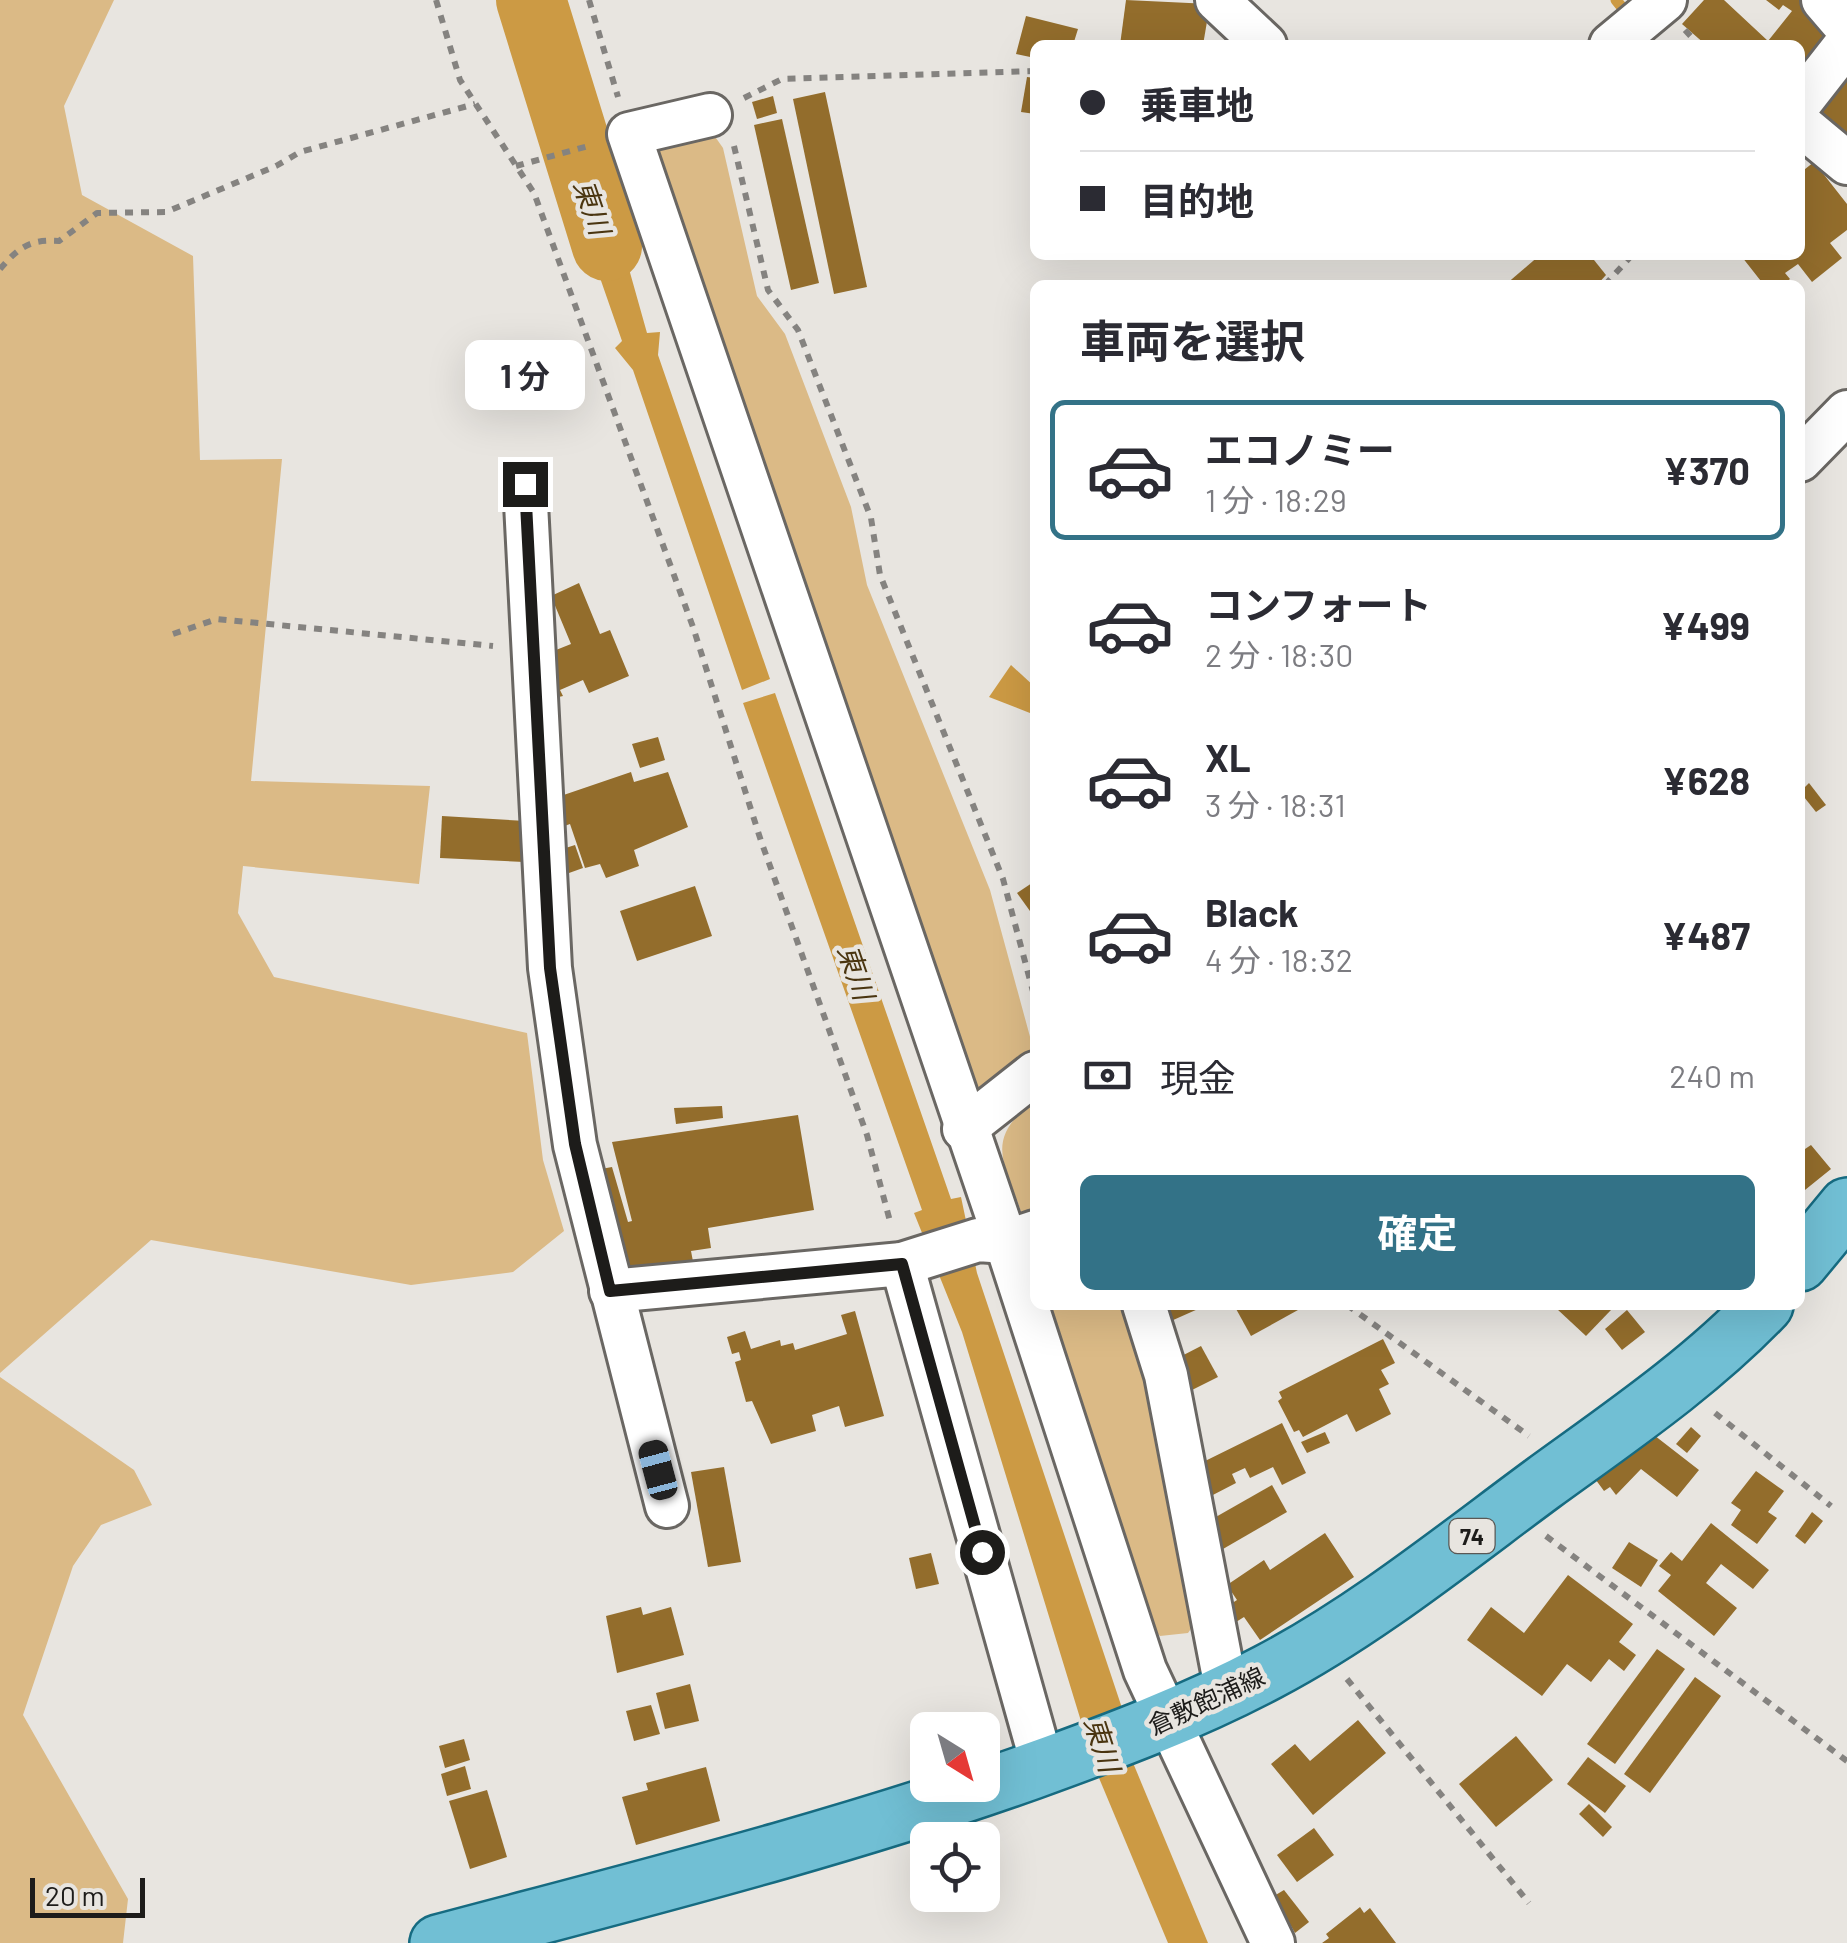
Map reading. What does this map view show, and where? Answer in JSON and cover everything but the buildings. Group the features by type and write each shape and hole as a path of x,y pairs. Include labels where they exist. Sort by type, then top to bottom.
{"main road":[{"path":"1805,1257 1847,1206"},
{"name":"倉敷飽浦線","path":"438,1943 754,1859 1055,1762 1160,1723 1227,1692 1318,1643 1509,1508 1721,1351 1760,1310"}],"street":[{"path":"1217,0 1260,40"},
{"path":"1617,40 1666,0"},
{"path":"1823,0 1847,28"},
{"path":"1805,97 1847,43"},
{"path":"710,115 613,138 1006,1238 1160,1723 1273,1943"},
{"path":"1805,128 1847,163"},
{"path":"1805,455 1847,412"},
{"path":"525,484 550,968 575,1144 667,1506"},
{"path":"964,1129 1030,1077"},
{"path":"610,1291 914,1261 1006,1238"},
{"path":"914,1261 1055,1762"},
{"path":"1146,1310 1166,1374 1227,1692"}],"path":[{"path":"436,0 460,80 534,193 692,627 761,841 914,1261"},
{"path":"516,166 613,138 589,0"},
{"path":"1030,72 782,79 710,115 732,140 768,290 798,330 871,518 880,575 1004,879 1030,980"},
{"path":"0,269 16,250 35,240 59,241 97,214 166,212 300,152 475,104"},
{"path":"1610,280 1628,260"},
{"path":"174,634 217,619 532,649"},
{"path":"1354,1310 1523,1429 1558,1472"},
{"path":"1678,1383 1831,1506"},
{"path":"1509,1508 1847,1761"},
{"path":"1318,1643 1529,1903"}],"shaded area":[{"path":"0,0 114,0 64,106 82,195 193,256 200,460 282,459 251,781 430,786 419,884 243,866 238,913 274,977 527,1033 543,1160 564,1231 513,1272 411,1285 151,1240 0,1373"},
{"path":"709,128 723,148 757,296 785,334 851,507 867,585 990,890 1030,1037 1030,1059 975,1102 650,147"},
{"path":"1030,1104 1030,1215 1023,1218 1002,1153 1008,1128"},
{"path":"1049,1310 1134,1310 1195,1623 1188,1633 1160,1636 1143,1619"},
{"path":"0,1377 134,1470 152,1505 101,1525 73,1566 23,1715 128,1899 123,1943 0,1943"}],"water":[{"path":"512,0 543,0 545,6 555,3 550,27 589,132 559,143 522,37 507,15 515,12"},
{"path":"595,148 647,333 660,332 658,355 770,679 742,690 633,370 615,348 622,341 559,160"},
{"path":"1011,665 1030,682 1030,713 989,697"},
{"path":"775,693 951,1199 961,1197 977,1273 1123,1711 1084,1731 962,1332 914,1213 922,1210 743,703"},
{"path":"1131,1758 1208,1943 1168,1943 1094,1766"}],"waterway":[{"name":"東川","path":"531,0 607,246"},
{"path":"1616,0 1629,16"}],"route":[{"path":"525,484 550,968 575,1144 610,1291 902,1264 982,1552"}]}
